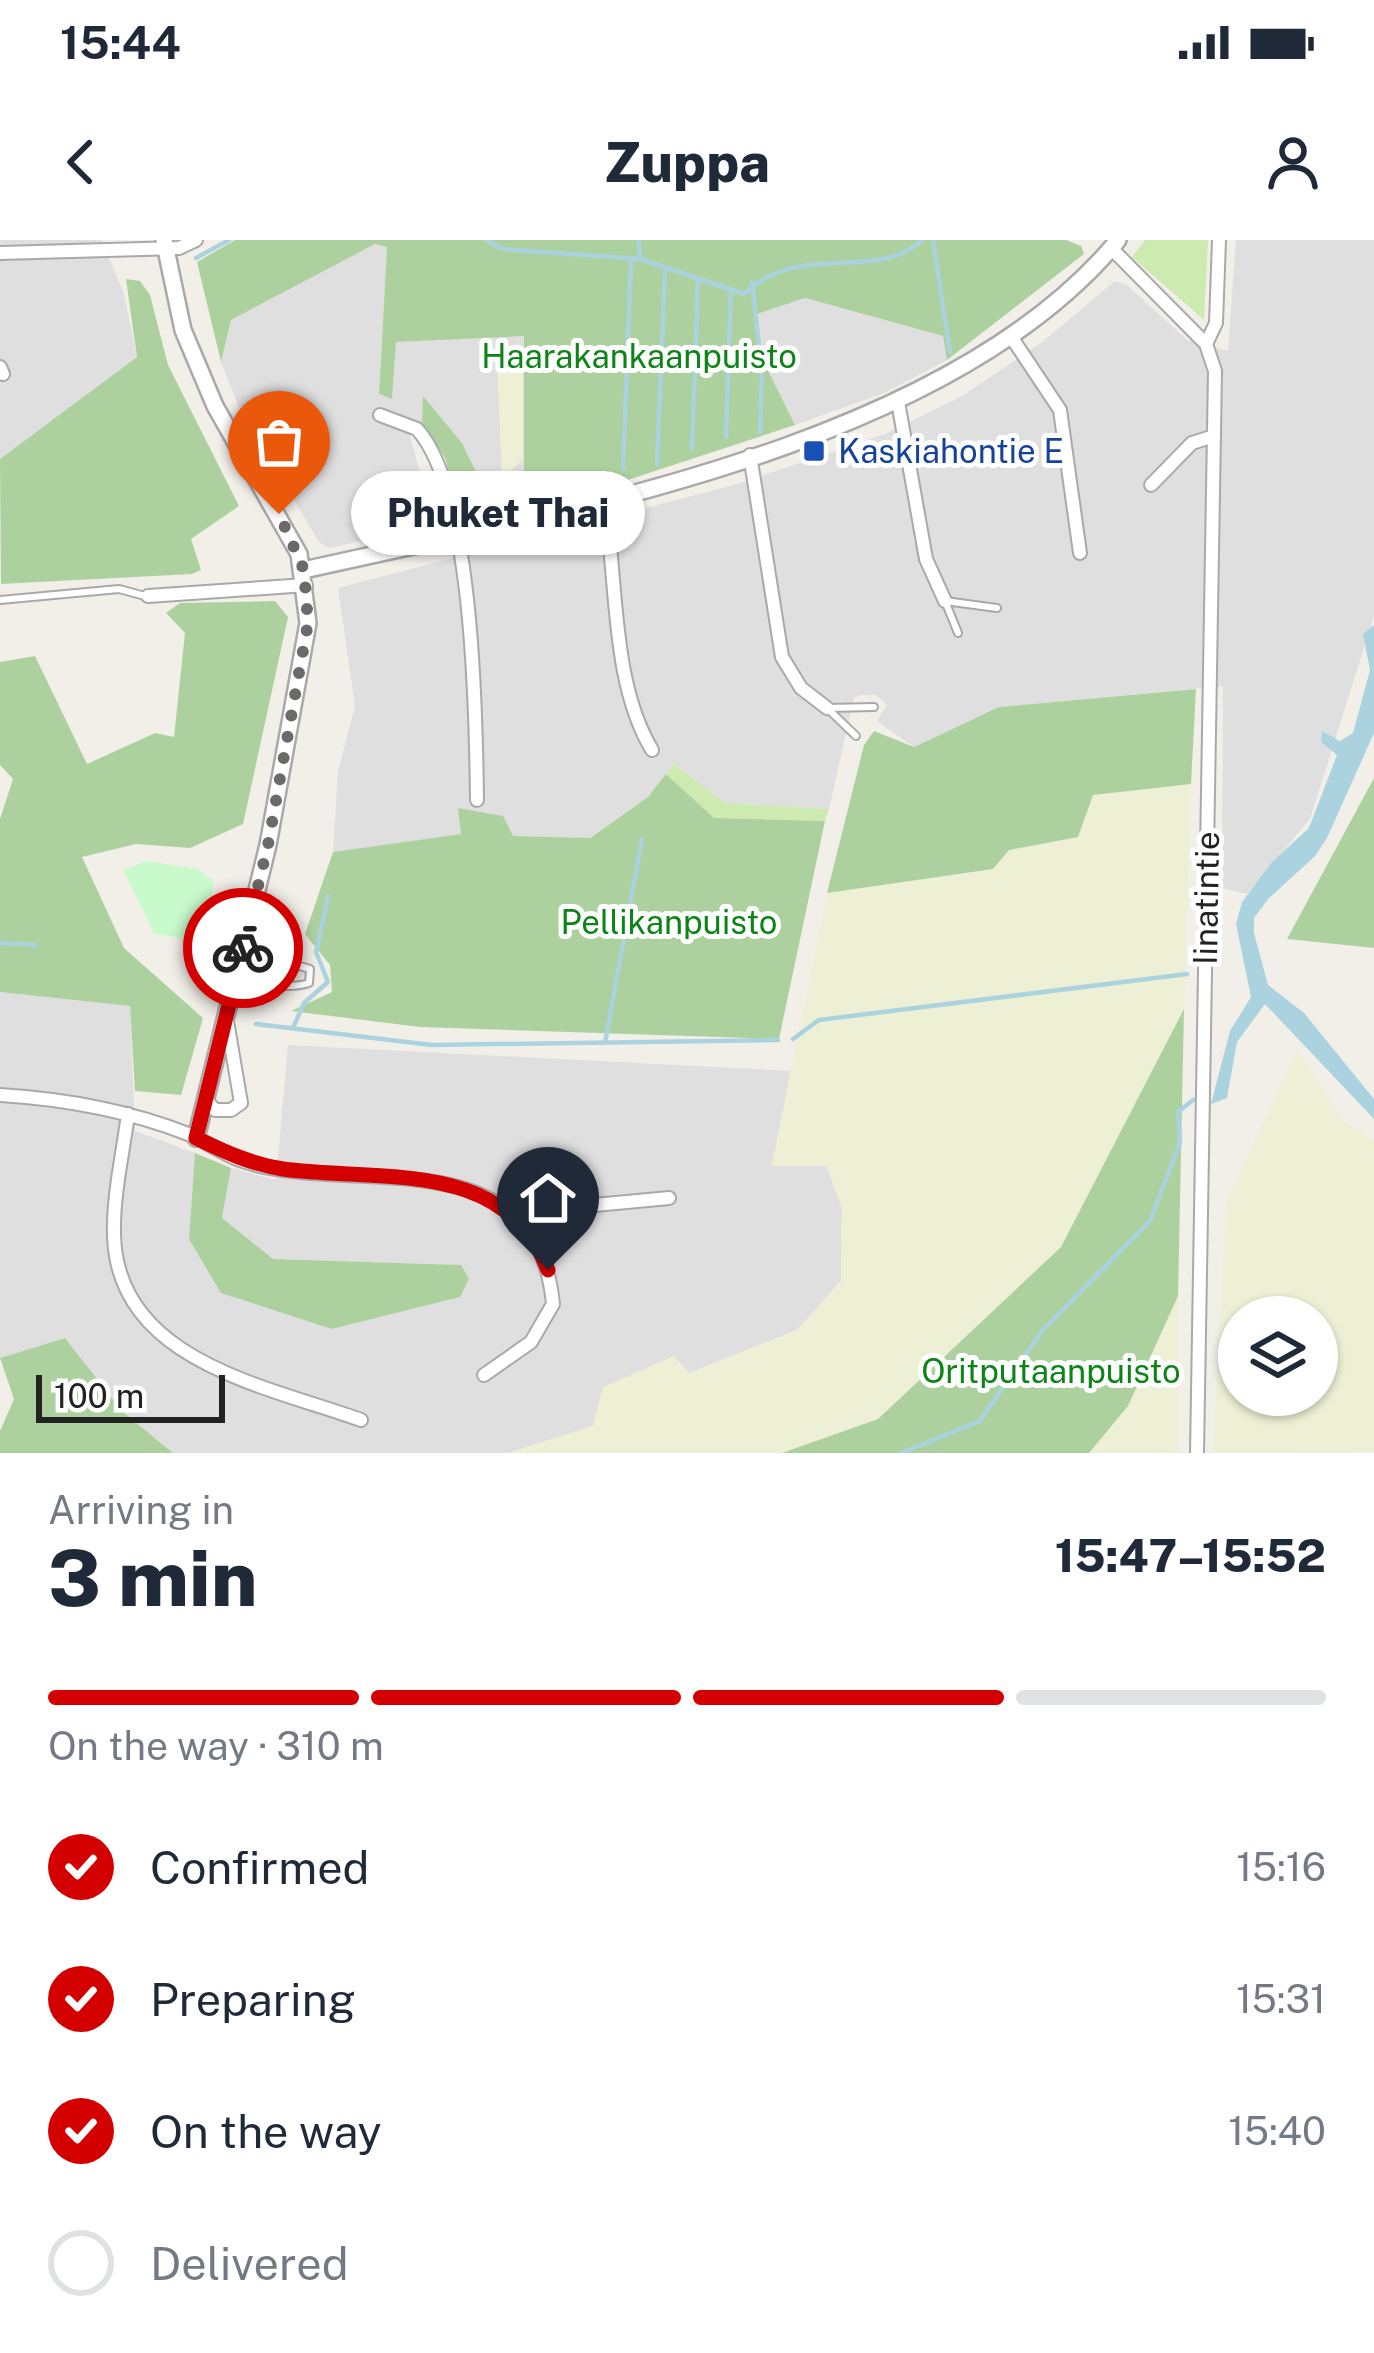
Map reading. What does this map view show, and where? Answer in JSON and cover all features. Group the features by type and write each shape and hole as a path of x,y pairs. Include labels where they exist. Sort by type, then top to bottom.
{"street":[{"path":"0,253 196,240"},
{"name":"Iinatintie","path":"1197,1453 1215,371 1206,344 1216,323 1219,240"},
{"path":"165,244 183,330 215,406 274,505 305,578 306,646 227,1019 196,1138"},
{"path":"148,596 305,578 604,500 898,402 956,374 1012,338 1114,244 1206,344"},
{"path":"1012,338 1060,410 1080,553"},
{"path":"898,402 926,559 945,602"},
{"path":"380,415 410,423 431,447 447,482 476,711 477,800"},
{"path":"1151,485 1192,443 1214,436"},
{"path":"750,455 782,657 801,688 827,708"},
{"path":"604,500 627,666 640,730 652,750"},
{"path":"206,1100 215,1110 231,1110 241,1103 227,1019"},
{"path":"0,1094 66,1100 128,1114 237,1158 284,1169 447,1180 510,1213 541,1251 553,1304 531,1342 484,1375"},
{"path":"128,1114 113,1236 125,1288 147,1322 181,1354 361,1420"},
{"path":"510,1213 669,1198"}],"lane":[{"path":"0,600 119,590 148,596"},
{"path":"958,633 945,602 997,608"},
{"path":"827,708 874,706"},
{"path":"827,708 856,736"},
{"path":"236,977 286,986 309,983 310,969 296,965 289,971 286,986"}],"shaded area":[{"path":"0,240 102,240 124,294 137,357 0,459"},
{"path":"1236,240 1374,240 1374,616 1310,819 1247,894 1222,888 1223,686 999,707 914,747 877,721 887,704 876,695 861,695 854,698 829,809 725,803 674,764 648,797 589,838 512,836 459,808 461,834 333,852 338,772 355,706 338,588 734,485 885,434 962,396 1041,343 1115,281 1126,284 1187,340 1228,351"},
{"path":"375,244 387,246 379,394 392,398 396,342 524,335 525,471 500,484 478,478 462,443 424,398 422,424 410,436 434,525 329,548 319,542 238,405 221,362 231,320"},
{"path":"804,298 943,336 947,360 884,393 795,425 763,360 757,314"},
{"path":"0,992 130,1006 135,1131 195,1153 189,1239 332,1329 459,1297 460,1265 272,1259 222,1218 231,1168 276,1180 288,1045 791,1071 772,1165 826,1165 842,1208 841,1281 797,1330 689,1373 593,1426 508,1453 173,1453 122,1411 65,1338 0,1358"}],"green space":[{"name":"Haarakankaanpuisto","path":"235,240 1066,240 1081,246 1084,254 947,360 943,336 805,298 757,314 763,360 795,425 594,491 465,525 445,458 422,424 423,396 462,443 479,478 500,484 524,472 524,336 396,342 392,399 379,394 387,247 375,244 231,320 221,362 197,262"},
{"path":"1145,240 1208,240 1204,320 1132,257"},
{"path":"126,279 140,281 150,295 168,365 239,506 191,539 201,570 192,574 1,584 0,459 137,357"},
{"path":"523,356 523,460 502,478 497,357"},
{"path":"275,601 288,617 243,824 190,848 136,844 82,857 124,948 203,1018 181,1095 135,1091 130,1006 0,992 0,819 13,779 0,765 0,662 35,656 87,764 155,733 174,737 185,633 166,613 180,603"},
{"path":"1196,689 1191,784 1093,795 1078,837 1009,850 993,869 827,893 864,745 874,731 914,747 999,707"},
{"path":"674,764 725,803 829,809 825,821 714,818 666,774"},
{"name":"Pellikanpuisto","path":"666,774 714,818 825,821 779,1039 420,1027 291,1011 332,992 330,965 305,934 333,852 461,834 458,808 503,816 513,836 590,838 648,797"},
{"path":"1374,778 1374,948 1287,939"},
{"path":"1191,784 1184,1009 1061,1247 878,1419 782,1453 508,1453 593,1426 603,1387 674,1356 689,1373 797,1330 841,1281 842,1208 827,1166 772,1166 827,893 993,869 1009,850 1078,837 1092,795"},
{"path":"146,861 198,869 213,881 210,936 197,942 154,933 123,870"},
{"name":"Oritputaanpuisto","path":"1184,1009 1178,1296 1128,1406 1089,1453 782,1453 878,1419 1061,1247"},
{"path":"1297,1051 1343,1121 1374,1141 1374,1452 1213,1453 1218,1357 1218,1416 1338,1416 1338,1296 1221,1296 1226,1204"},
{"path":"195,1153 231,1168 222,1218 273,1259 461,1265 469,1279 460,1297 332,1329 221,1293 189,1239"},
{"path":"1178,1296 1179,1453 1089,1453 1128,1406"},
{"path":"65,1338 122,1411 173,1453 0,1453 0,1431 14,1399 0,1358"}],"water":[{"path":"1374,625 1374,733 1327,838 1315,856 1268,899 1254,918 1254,933 1268,985 1304,1013 1374,1099 1374,1119 1265,1004 1237,1042 1227,1098 1211,1104 1230,1031 1251,997 1236,924 1242,902 1272,862 1309,828 1337,755 1321,742 1322,731 1340,741 1353,733 1370,670 1363,634"}],"waterway":[{"path":"196,258 229,240"},
{"path":"487,240 502,249 640,259 744,294 790,269 883,259 922,240"},
{"path":"639,240 640,258"},
{"path":"933,240 950,352"},
{"path":"623,469 631,259"},
{"path":"657,465 665,267"},
{"path":"692,449 698,281"},
{"path":"752,282 762,374 760,432"},
{"path":"726,437 731,289"},
{"path":"605,1043 642,839"},
{"path":"293,1028 304,1003 328,982 316,952 328,897"},
{"path":"0,943 36,945"},
{"path":"793,1039 819,1020 1187,974"},
{"path":"256,1024 432,1045 778,1040"},
{"path":"901,1453 980,1421 1042,1331 1150,1221 1180,1143 1178,1112 1193,1100"}],"way so far":[{"path":"243,948 268,845 308,623 304,570 279,514"}],"place":[{"name":"Kaskiahontie E","path":"814,451"},
{"name":"Phuket Thai","path":"279,514"}],"route":[{"path":"243,948 196,1138 237,1158 284,1169 447,1180 510,1213 541,1251 548,1270"}]}
